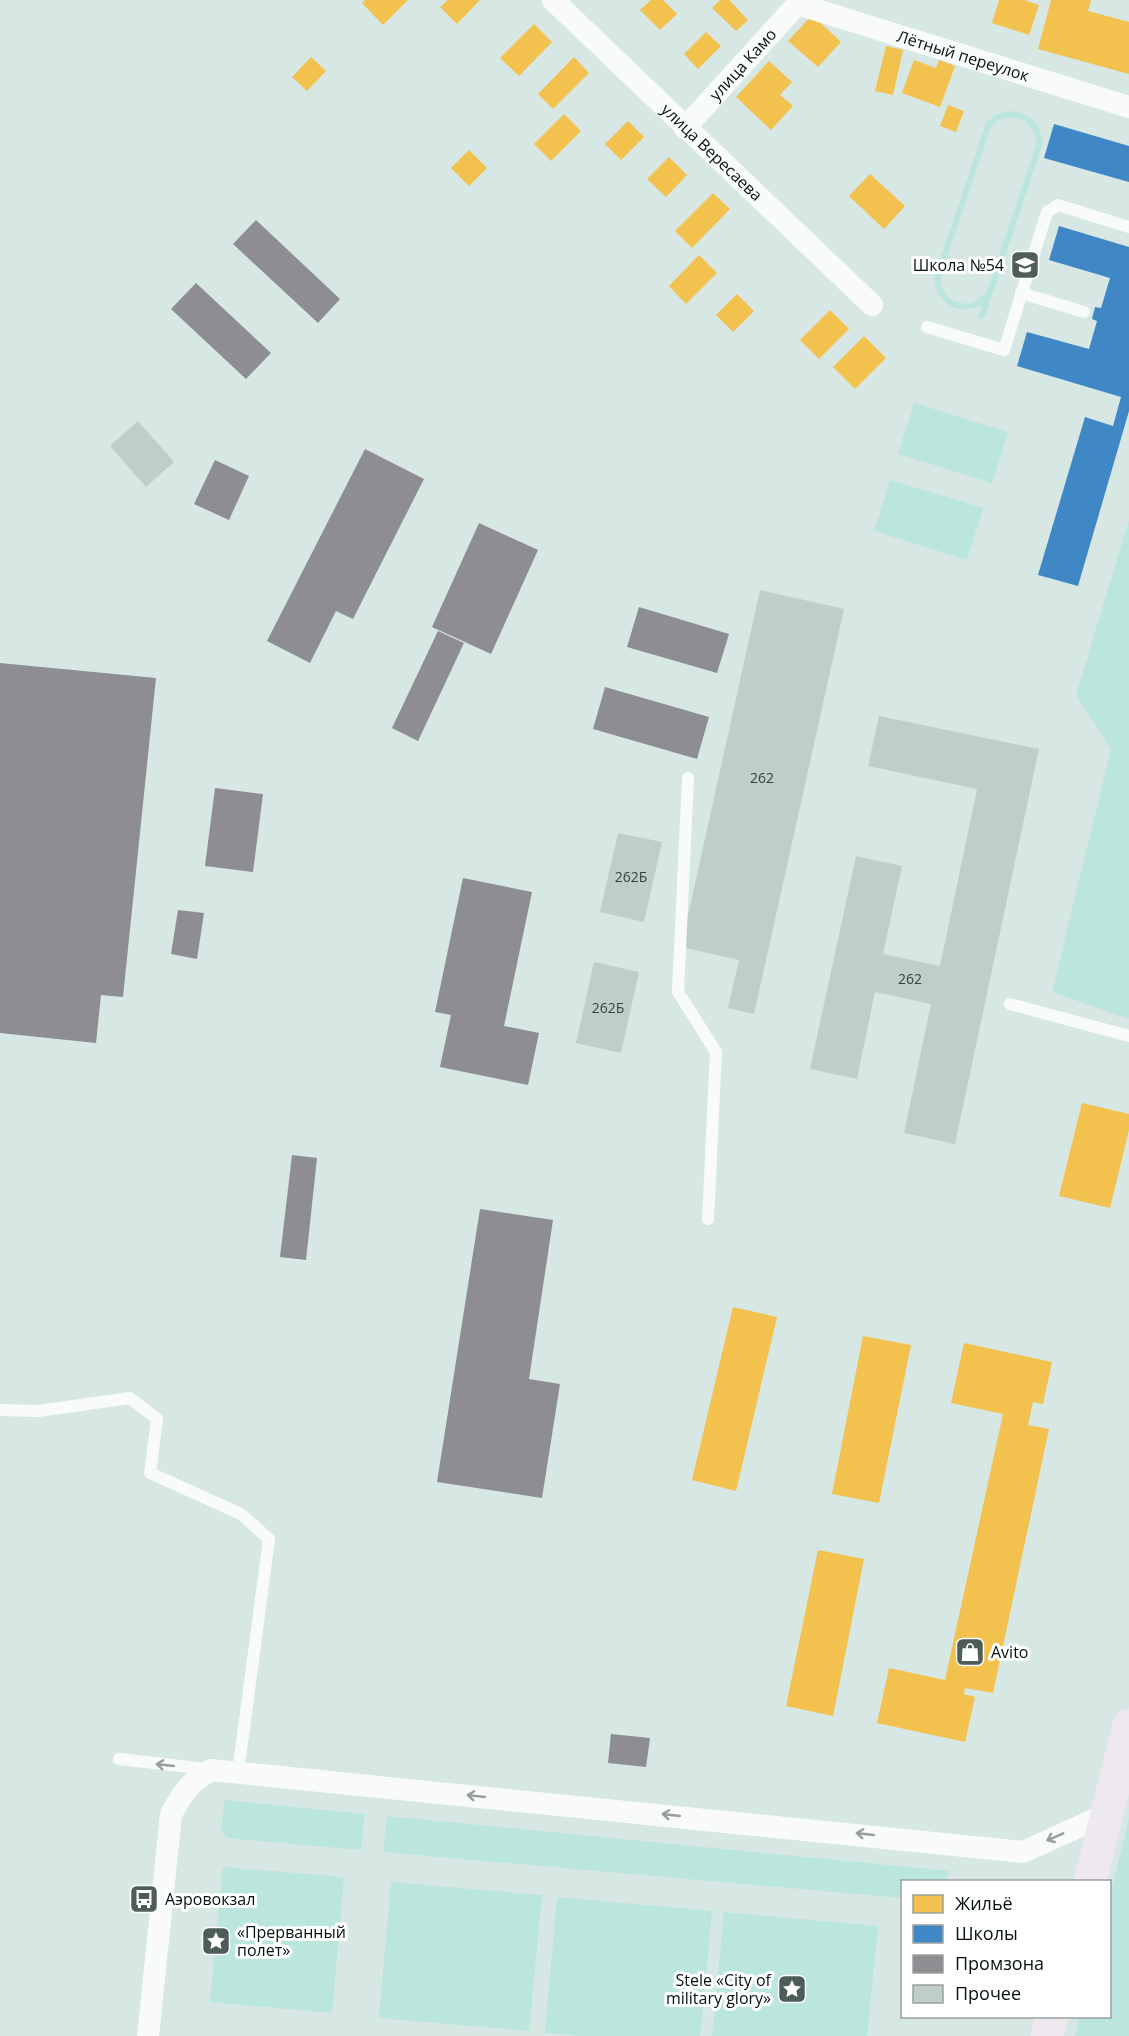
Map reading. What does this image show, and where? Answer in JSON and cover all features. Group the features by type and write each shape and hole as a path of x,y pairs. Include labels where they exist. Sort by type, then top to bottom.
{"main road":[{"path":"1090,1880 1109,1813 1129,1725"},
{"path":"1047,2036 1052,2018"}],"street":[{"name":"улица Вересаева","path":"553,0 872,305"},
{"name":"улица Камо","path":"685,128 799,2"},
{"name":"Лётный переулок","path":"799,2 1129,107"},
{"path":"148,2036 171,1815 180,1796 194,1779 211,1770 1023,1852 1109,1813"}],"lane":[{"path":"927,327 1004,350 1047,212 1052,207 1058,205 1129,227"},
{"path":"1021,293 1084,312"},
{"path":"688,778 678,992 716,1052 708,1219"},
{"path":"1010,1004 1129,1036"},
{"path":"0,1410 38,1411 130,1398 157,1419 150,1473 241,1514 269,1539 238,1773"},
{"path":"119,1759 211,1770"}],"green space":[{"path":"1007,111 1027,116 1039,128 1043,142 984,319 978,317 982,305 965,309 957,308 944,301 939,294 934,277 986,123 995,115","holes":["1008,117 1025,120 1035,133 1037,142 986,293 972,303 959,303 946,295 940,278 991,127 998,120"]},
{"path":"914,403 1008,432 992,483 898,454"},
{"path":"890,480 983,508 967,560 874,531"},
{"path":"1129,520 1129,1019 1052,992 1111,749 1076,695"},
{"path":"225,1800 365,1814 361,1850 227,1838 221,1830"},
{"path":"387,1816 949,1871 947,1880 901,1880 901,1898 383,1852"},
{"path":"1129,1818 1129,2036 1075,2036 1080,2018 1111,2018 1111,1893"},
{"path":"223,1867 344,1877 332,2013 210,2002"},
{"path":"391,1882 542,1895 529,2031 379,2018"},
{"path":"557,1897 712,1911 700,2036 581,2036 545,2033"},
{"path":"724,1912 878,1926 867,2036 712,2036"}],"building: Жильё":[{"path":"365,0 408,0 383,25 362,3"},
{"path":"448,0 480,0 457,24 440,7"},
{"path":"651,0 663,0 677,14 660,30 640,10"},
{"path":"720,0 729,0 748,20 736,31 712,8"},
{"path":"999,0 1024,0 1039,5 1029,35 992,23"},
{"path":"1051,0 1091,0 1088,11 1129,22 1129,74 1038,49"},
{"path":"812,15 841,42 818,67 788,41"},
{"path":"534,24 552,42 519,76 500,58"},
{"path":"706,32 721,46 698,69 684,54"},
{"path":"886,46 903,50 893,95 875,91"},
{"path":"311,57 326,71 307,91 292,77"},
{"path":"574,57 589,73 553,109 538,94"},
{"path":"914,60 936,68 939,60 955,66 940,107 902,93"},
{"path":"769,61 792,82 780,95 793,106 771,130 736,97"},
{"path":"948,105 964,111 956,132 940,126"},
{"path":"564,114 581,131 551,161 534,144"},
{"path":"628,121 644,137 621,160 605,144"},
{"path":"469,150 487,168 469,186 451,168"},
{"path":"669,157 687,175 666,197 647,179"},
{"path":"870,174 905,206 884,229 849,196"},
{"path":"713,193 730,209 692,248 675,231"},
{"path":"699,255 717,273 686,304 669,286"},
{"path":"737,294 754,311 733,332 716,315"},
{"path":"830,310 849,329 819,359 800,340"},
{"path":"864,336 886,358 855,389 833,367"},
{"path":"1082,1103 1129,1114 1129,1130 1110,1208 1059,1196"},
{"path":"733,1307 777,1317 736,1491 692,1480"},
{"path":"863,1336 911,1345 879,1503 832,1494"},
{"path":"964,1343 1052,1362 1043,1404 1033,1402 1028,1425 1049,1429 993,1693 965,1688 964,1694 975,1697 965,1742 877,1723 889,1668 945,1680 1003,1414 951,1403"},
{"path":"818,1550 864,1559 833,1716 786,1706"}],"building: Школы":[{"path":"1054,124 1129,146 1129,182 1044,158"},
{"path":"1059,226 1129,247 1129,411 1078,586 1038,575 1085,417 1113,426 1121,397 1017,366 1027,332 1089,349 1097,321 1092,319 1095,307 1101,308 1110,278 1049,260"}],"building: Промзона":[{"path":"256,220 340,299 318,323 233,244"},
{"path":"196,283 271,353 246,379 171,309"},
{"path":"365,449 424,479 353,619 336,611 310,663 267,641"},
{"path":"215,460 249,476 229,520 194,504"},
{"path":"479,523 538,550 491,654 432,627"},
{"path":"639,607 729,634 717,673 627,647"},
{"path":"438,631 464,643 418,741 392,728"},
{"path":"0,663 156,678 123,997 101,995 96,1043 0,1033"},
{"path":"605,687 709,717 697,759 593,729"},
{"path":"215,788 263,794 253,872 205,866"},
{"path":"463,878 532,892 504,1026 539,1033 528,1085 440,1067 451,1015 435,1012"},
{"path":"178,910 204,913 197,959 171,954"},
{"path":"292,1155 317,1158 306,1260 280,1257"},
{"path":"480,1209 553,1220 529,1379 560,1384 542,1498 437,1482"},
{"path":"611,1734 650,1738 646,1767 608,1763"}],"building: Прочее":[{"path":"138,421 174,462 146,487 110,446"},
{"path":"760,590 844,609 754,1014 728,1008 739,960 681,947"},
{"path":"879,716 1039,749 955,1144 904,1133 931,1004 875,992 857,1079 810,1069 856,856 902,866 883,954 940,966 977,789 868,766"},
{"path":"618,833 662,842 644,922 600,912"},
{"path":"594,962 639,972 621,1053 576,1043"}],"place":[{"name":"Школа №54","path":"1025,265"},
{"name":"Avito","path":"970,1652"},
{"name":"Аэровокзал","path":"144,1899"},
{"name":"«Пpepвaнный пoлeт»","path":"216,1941"},
{"name":"Stele «Сity of military glory»","path":"792,1989"}]}
